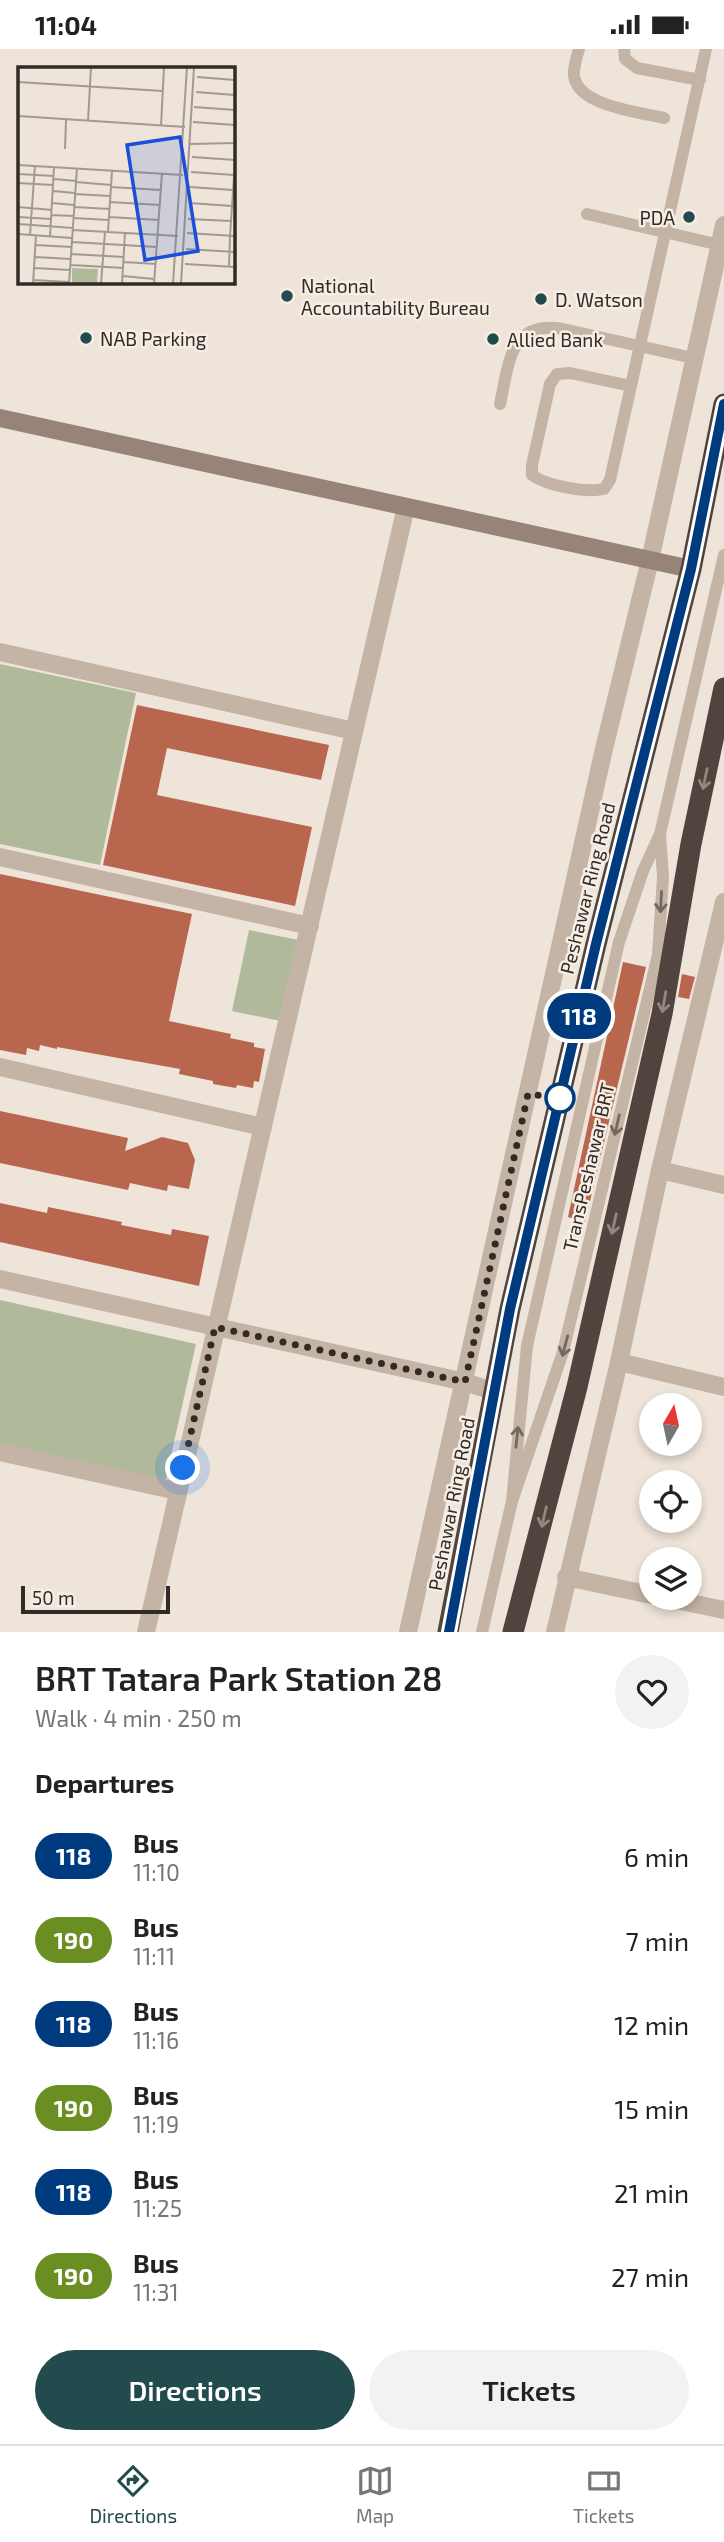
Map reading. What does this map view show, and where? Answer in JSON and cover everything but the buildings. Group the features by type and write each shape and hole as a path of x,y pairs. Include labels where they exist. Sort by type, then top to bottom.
{"highway":[{"name":"Peshawar Ring Road","path":"449,1632 510,1309 589,971 691,569 724,404"},
{"path":"513,1632 578,1387 659,1028 691,844 724,688"}],"street":[{"path":"408,1632 603,753 650,560 724,225"},
{"path":"0,418 691,569"},
{"path":"146,1632 406,507"},
{"path":"0,652 354,731"},
{"path":"0,857 310,926"},
{"path":"555,1632 566,1577 620,1362 660,1170 717,964 724,902"},
{"path":"0,1067 263,1127"},
{"path":"660,1170 724,1185"},
{"path":"0,1279 465,1382 495,1392"},
{"path":"620,1362 724,1387"},
{"path":"0,1452 177,1491"},
{"path":"566,1577 639,1592"},
{"path":"702,1605 724,1610"}],"lane":[{"path":"579,49 574,75 577,86 586,97 664,118"},
{"path":"624,49 625,59 637,68 700,80"},
{"path":"631,386 570,373 557,374 550,384 532,475 541,481 593,491 604,489 610,480 666,233 706,49"},
{"path":"587,215 720,245"},
{"path":"500,404 511,355 519,340 532,329 546,326 693,358"},
{"name":"TransPeshawar BRT","path":"512,1501 530,1333 619,942 643,871 660,834 724,555"},
{"name":"TransPeshawar BRT","path":"482,1632 512,1501 564,1352 658,955 663,877 660,834"}],"green space":[{"path":"0,664 136,693 100,865 0,844"},
{"path":"249,930 298,940 281,1021 232,1011"},
{"path":"0,1300 196,1344 165,1482 0,1445"}],"bus line":[{"name":"118","path":"449,1632 510,1309 596,944 691,569 724,404"}],"place":[{"name":"PDA","path":"689,217"},
{"name":"National Accountability Bureau","path":"287,296"},
{"name":"D. Watson","path":"541,299"},
{"name":"NAB Parking","path":"86,338"},
{"name":"Allied Bank","path":"493,339"}],"route":[{"path":"183,1468 215,1327 465,1382 528,1094 560,1098"}]}
